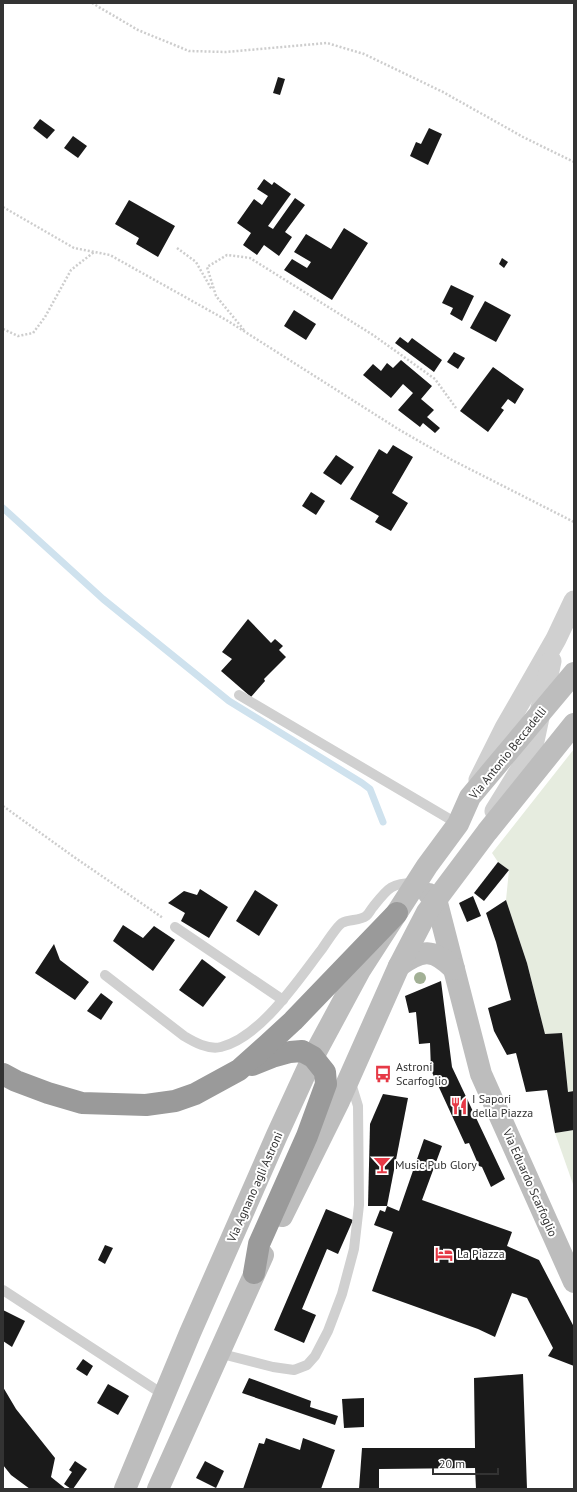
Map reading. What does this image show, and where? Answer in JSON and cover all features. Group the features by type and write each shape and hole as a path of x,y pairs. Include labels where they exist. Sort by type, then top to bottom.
{"highway":[{"path":"238,1070 293,1021 407,897"},
{"path":"3,1074 16,1081 48,1093 82,1103 146,1105 175,1101 195,1094 238,1070 272,1057 290,1052 302,1051 314,1057 325,1072 326,1084 307,1136 259,1244 254,1272"}],"main road":[{"name":"Via Antonio Beccadelli","path":"407,897 458,824 470,797 574,673"},
{"path":"158,1489 254,1272 349,1078 399,966 427,912 487,832 574,724"},
{"path":"407,897 436,899"},
{"name":"Via Agnano agli Astroni","path":"125,1489 164,1395 262,1171 314,1057 360,970 407,897"},
{"name":"Via Eduardo Scarfoglio","path":"436,899 481,1074 574,1282"},
{"path":"399,966 412,957 423,953 437,955 454,969"}],"street":[{"path":"470,797 505,728 556,639 574,601"},
{"path":"487,832 496,809 524,764 534,741 538,716 556,639"}],"lane":[{"path":"239,695 458,824"},
{"path":"105,975 195,1043 208,1047 220,1047 233,1042 246,1034 283,1000 342,923 366,917 381,896 394,885 401,883 407,897"},
{"path":"175,927 283,1000"},
{"path":"218,1353 273,1367 294,1370 307,1365 316,1356 328,1331 342,1294 354,1249 359,1205 358,1106 349,1078"},
{"path":"3,1290 164,1395"}],"path":[{"path":"92,3 138,30 189,51 226,52 327,43 364,54 443,92 523,137 574,162"},
{"path":"3,207 74,248 110,255 228,321 246,334 398,429 452,460 574,522"},
{"path":"177,248 196,262 216,296 246,334"},
{"path":"3,329 18,336 33,333 45,317 71,270 94,252"},
{"path":"216,296 207,267 227,254 250,258 373,335 435,379 456,408"},
{"path":"3,806 175,927"}],"shaded area":[{"path":"574,749 574,1091 568,1092 562,1033 545,1034 527,963 506,900 509,870 498,862 492,853"},
{"path":"574,1130 574,1187 555,1133"}],"building":[{"path":"278,77 285,79 280,95 273,93"},
{"path":"40,119 55,130 47,139 33,128"},
{"path":"429,128 442,134 428,165 410,156 416,142 421,144"},
{"path":"73,136 87,146 78,158 64,148"},
{"path":"264,179 272,185 274,182 291,194 268,226 273,229 295,198 305,205 285,232 292,237 279,256 264,245 257,255 243,245 251,233 237,223 254,199 262,205 268,196 257,189"},
{"path":"129,200 175,226 158,257 136,244 139,238 115,224"},
{"path":"344,228 368,243 332,300 284,270 292,259 307,268 311,262 294,252 306,234 331,249"},
{"path":"502,258 508,262 504,268 499,264"},
{"path":"451,285 474,296 462,321 450,314 453,308 442,303"},
{"path":"485,301 511,315 496,342 470,328"},
{"path":"294,310 316,324 306,340 284,326"},
{"path":"400,337 408,343 412,338 442,360 434,372 395,343"},
{"path":"454,352 465,358 458,369 447,362"},
{"path":"401,360 432,386 421,399 434,410 427,417 440,428 435,433 423,423 420,427 398,410 413,393 403,384 391,398 363,375 373,364 381,371 387,363 393,368"},
{"path":"493,367 524,389 515,404 508,399 501,408 504,410 488,432 460,411"},
{"path":"393,445 413,457 392,493 408,503 391,531 375,522 379,516 350,499 379,449 387,454"},
{"path":"336,455 354,467 341,485 323,473"},
{"path":"311,492 325,501 316,515 302,506"},
{"path":"248,619 271,643 275,639 283,646 279,650 286,657 264,679 265,681 251,697 221,671 232,659 222,652"},
{"path":"498,862 509,870 484,901 474,893"},
{"path":"200,889 228,907 209,938 181,921 185,913 168,903 184,891 197,895"},
{"path":"255,890 278,905 259,936 236,921"},
{"path":"473,896 481,916 467,922 459,903"},
{"path":"506,900 527,963 545,1034 562,1033 568,1092 574,1091 574,1130 555,1133 547,1090 526,1092 516,1053 507,1055 494,1031 488,1008 511,1000 496,942 486,913"},
{"path":"123,925 143,938 154,926 175,940 153,971 113,941"},
{"path":"54,944 60,960 89,982 75,1000 35,973"},
{"path":"202,959 226,977 203,1007 179,990"},
{"path":"441,981 452,1067 505,1179 491,1187 482,1167 479,1166 469,1143 465,1144 431,1070 430,1043 419,1044 416,1012 409,1013 405,996"},
{"path":"101,993 113,1002 101,1020 87,1011"},
{"name":"Music Pub Glory","path":"383,1094 408,1098 387,1206 368,1206 370,1124"},
{"path":"424,1139 442,1146 422,1200 512,1232 507,1246 539,1260 574,1327 574,1366 548,1356 553,1348 527,1298 512,1293 495,1337 478,1329 372,1291 393,1232 374,1225 380,1210 385,1212 387,1206 399,1211"},
{"path":"326,1209 353,1220 338,1254 327,1249 302,1309 316,1315 304,1343 274,1330"},
{"path":"105,1245 113,1248 105,1264 98,1260"},
{"path":"3,1310 25,1321 12,1347 3,1341"},
{"path":"83,1359 93,1366 87,1376 76,1369"},
{"path":"523,1374 527,1489 476,1489 475,1468 379,1469 379,1489 359,1489 362,1448 475,1448 474,1378"},
{"path":"249,1378 311,1401 310,1407 338,1416 335,1425 242,1393"},
{"path":"108,1384 129,1396 118,1415 97,1403"},
{"path":"3,1387 16,1409 55,1458 51,1477 66,1489 30,1489 11,1475 3,1465"},
{"path":"364,1398 364,1427 344,1428 342,1399"},
{"path":"266,1438 300,1450 303,1438 335,1450 321,1489 243,1489 259,1443 264,1444"},
{"path":"75,1461 87,1469 73,1489 71,1489 64,1484 72,1472 69,1470"},
{"path":"205,1461 224,1471 216,1488 196,1478"}],"waterway":[{"path":"3,508 103,599 229,701 370,789 383,822"}],"place":[{"name":"Astroni Scarfoglio","path":"383,1074"},
{"name":"I Sapori della Piazza","path":"459,1106"},
{"name":"Music Pub Glory","path":"382,1165"},
{"name":"La Piazza","path":"444,1254"}]}
